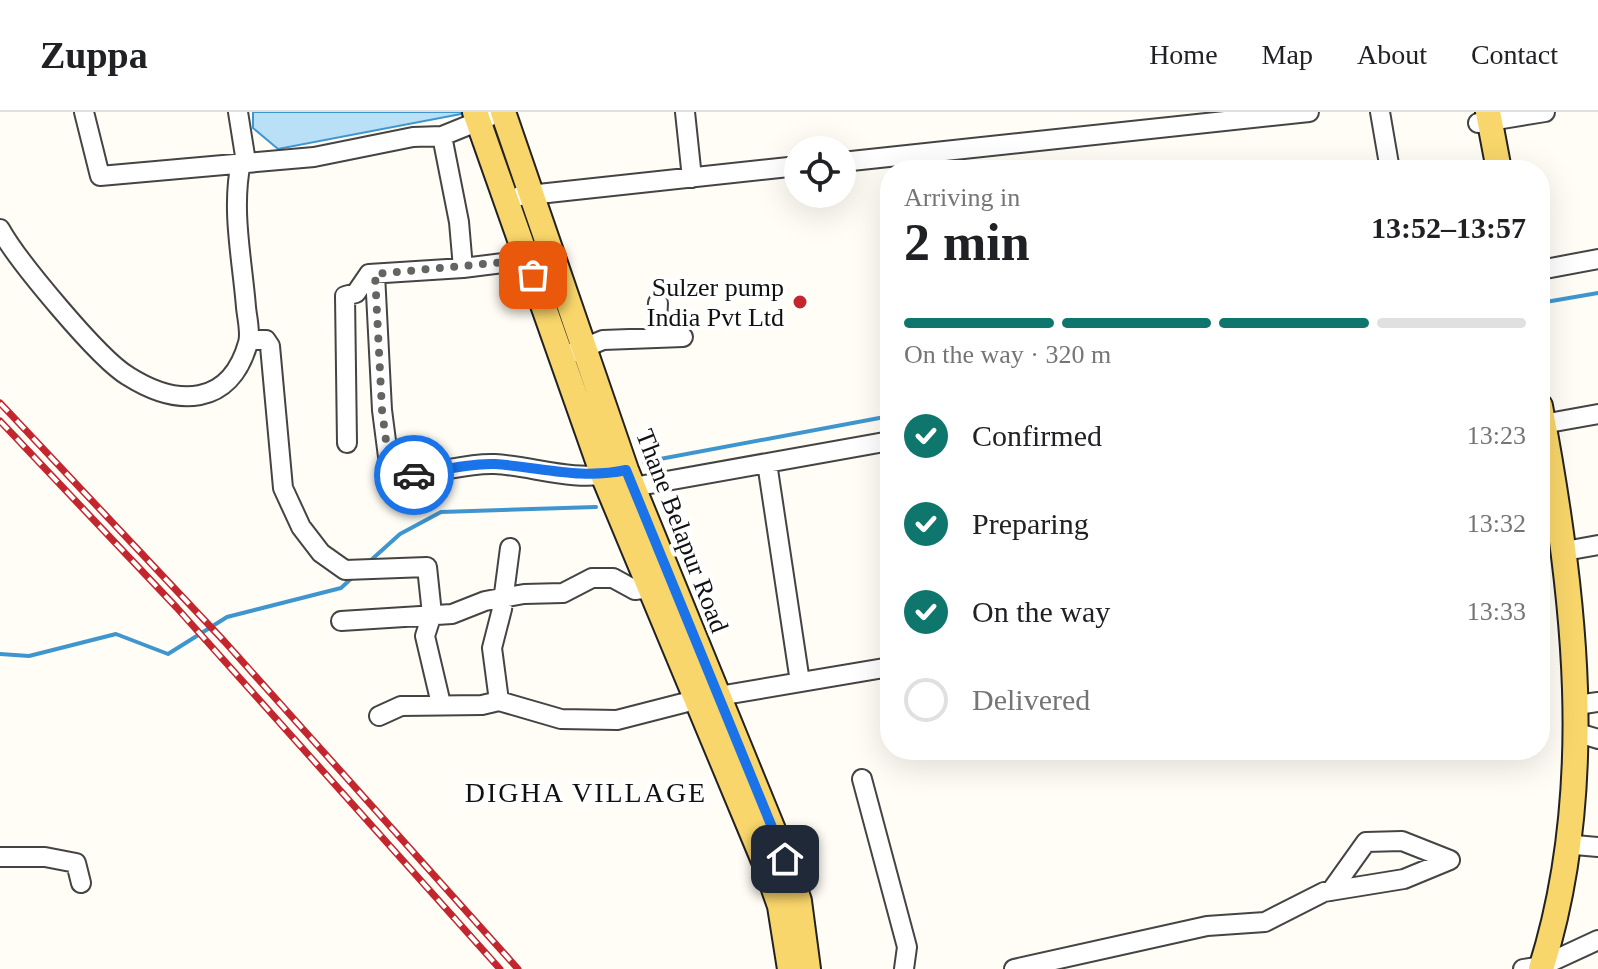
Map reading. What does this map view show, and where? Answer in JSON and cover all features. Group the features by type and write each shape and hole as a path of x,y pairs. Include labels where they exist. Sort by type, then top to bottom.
{"main road":[{"name":"Thane Belapur Road","path":"503,112 531,195 573,352"},
{"name":"Thane Belapur Road","path":"477,117 527,260 573,352 706,698 780,906 790,969"},
{"path":"1483,117 1485,160"},
{"path":"1483,117 1496,160"},
{"path":"1533,968 1586,846 1592,737 1591,703 1550,462"},
{"name":"Thane Belapur Road","path":"621,477 650,588 789,873 806,936 808,969"},
{"path":"1533,968 1560,859 1569,773 1568,678 1550,562"}],"street":[{"path":"84,112 100,176 314,157 413,137 442,136 477,117 503,112"},
{"path":"0,229 87,338 125,375 157,391 178,396 209,394 226,386 240,365 250,340 234,195 244,162 238,112"},
{"path":"685,112 692,178"},
{"path":"856,161 1309,112"},
{"path":"1380,112 1388,160"},
{"path":"1483,117 1545,112"},
{"path":"442,136 459,222 463,268"},
{"path":"505,198 784,168"},
{"path":"1550,268 1598,259"},
{"path":"347,443 343,298 356,293 369,274 527,260"},
{"path":"375,274 382,410 390,472 406,476 492,464 621,477 767,463 880,443"},
{"path":"656,338 658,303"},
{"path":"573,352 603,340 683,337"},
{"path":"250,340 266,340 270,346 283,488 290,507 321,553 345,570 427,567 432,614 425,636 441,704"},
{"path":"1550,415 1598,414"},
{"path":"767,463 800,682"},
{"path":"1565,551 1598,545"},
{"path":"499,701 492,648 510,548"},
{"path":"341,621 466,611 470,606 501,597 563,593 592,578 613,578 635,590 650,588"},
{"path":"379,716 401,706 482,705 499,701 561,719 617,720 706,698 880,669"},
{"path":"862,779 907,947 904,969"},
{"path":"1014,969 1207,926 1265,922 1331,891 1404,879 1450,860 1402,841 1366,842 1331,891"},
{"path":"0,857 45,857 76,863 81,883"},
{"path":"1533,968 1598,940"}],"water":[{"path":"253,112 461,114 278,149 253,128"}],"waterway":[{"path":"1550,301 1598,293"},
{"path":"644,462 880,418"},
{"path":"370,561 400,534 441,512 596,507"},
{"path":"0,654 29,656 116,634 168,654 227,617 341,588 355,575"}],"railway":[{"path":"0,403 224,641 518,969"},
{"path":"0,421 177,608 500,969"}],"way so far":[{"path":"414,475 390,472 382,410 375,274 527,260 533,275"}],"place":[{"name":"Sulzer pump India Pvt Ltd","path":"800,302"}],"district":[{"name":"DIGHA VILLAGE","path":"586,792"}],"route":[{"path":"414,475 492,464 564,474 603,475 626,470 716,697 785,859"}]}
